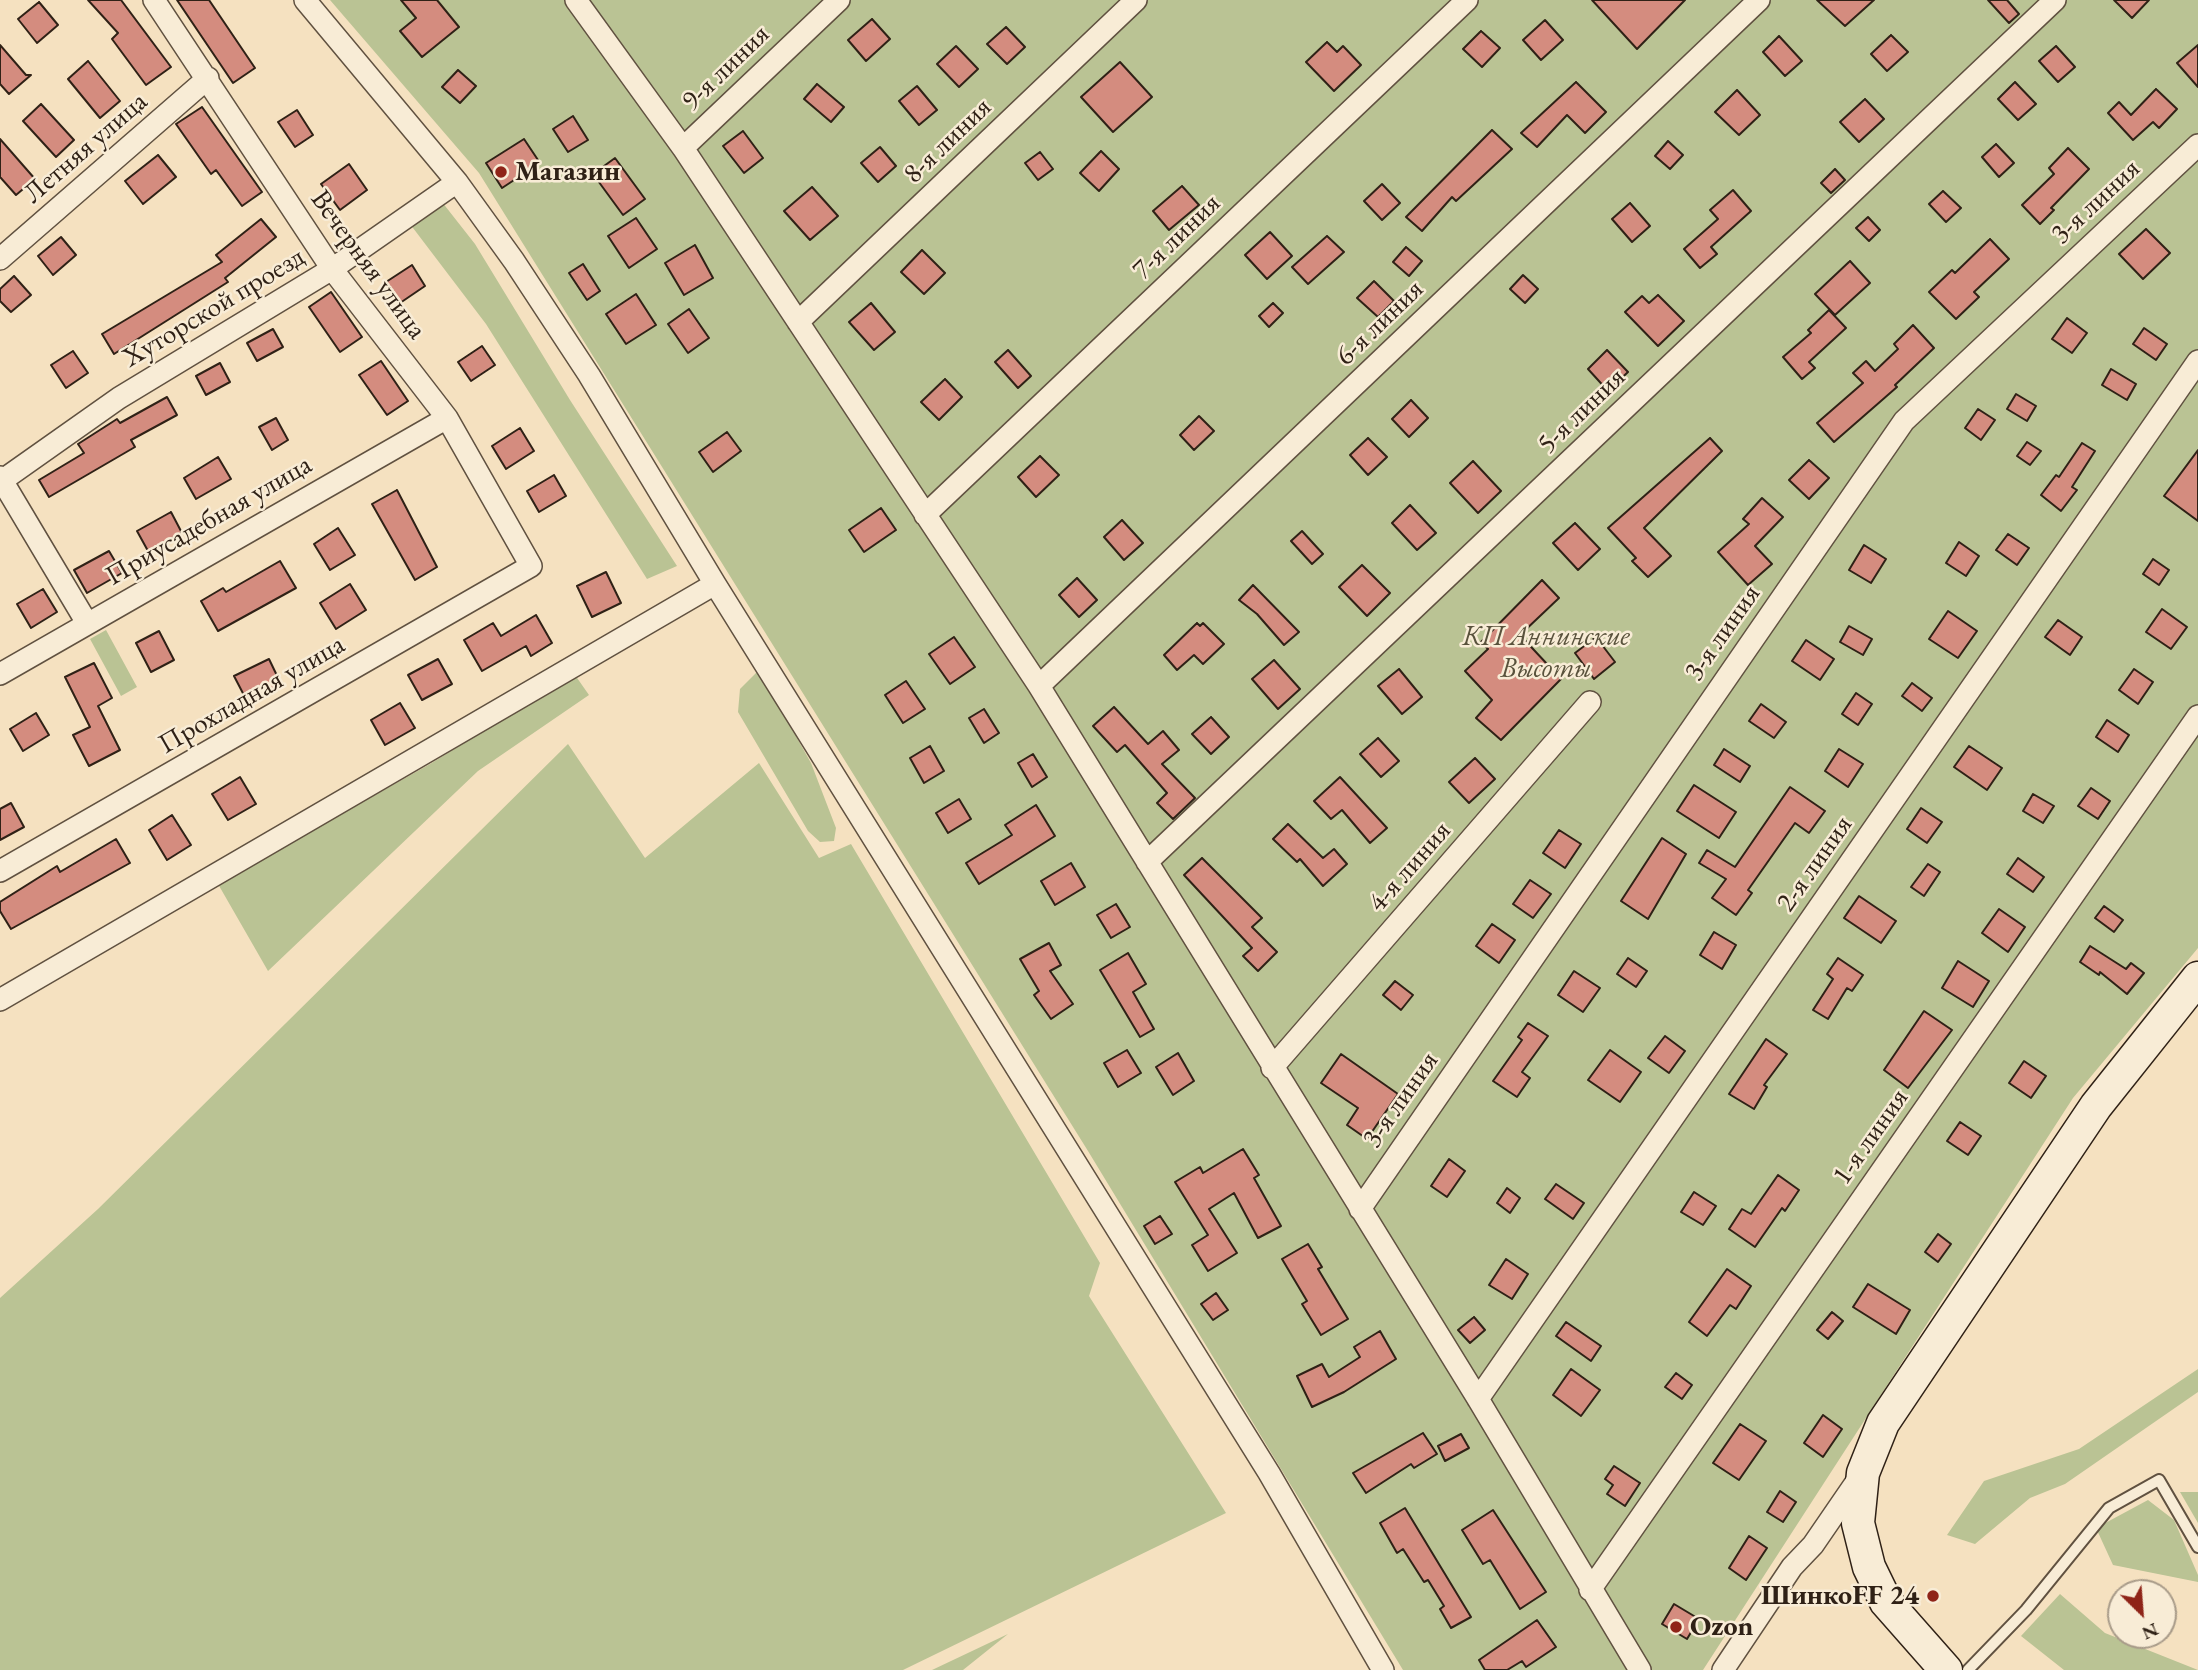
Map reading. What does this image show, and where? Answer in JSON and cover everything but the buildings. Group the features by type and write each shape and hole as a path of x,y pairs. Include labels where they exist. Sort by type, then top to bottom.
{"main road":[{"path":"1946,1670 1886,1602 1869,1567 1858,1523 1863,1473 1883,1423 2096,1106 2198,978"}],"street":[{"name":"Вечерняя улица","path":"154,0 332,269 447,418 531,566"},
{"path":"305,0 457,182 514,261 589,375 715,584 1269,1474 1384,1670"},
{"path":"576,0 683,148 1039,686 1272,1069 1478,1399 1640,1670"},
{"name":"9-я линия","path":"683,148 839,0"},
{"name":"8-я линия","path":"798,322 1136,0"},
{"name":"7-я линия","path":"925,515 1467,0"},
{"name":"6-я линия","path":"1039,686 1759,0"},
{"name":"5-я линия","path":"1147,862 2055,0"},
{"name":"Летняя улица","path":"0,259 208,78"},
{"name":"3-я линия","path":"1360,1209 1904,421 2198,145"},
{"name":"Хуторской проезд","path":"1,480 119,398 332,269 457,182"},
{"name":"2-я линия","path":"1478,1399 2198,360"},
{"name":"Приусадебная улица","path":"0,674 447,418"},
{"path":"1,480 87,623"},
{"name":"Прохладная улица","path":"0,871 531,566"},
{"path":"0,1000 715,584"},
{"name":"4-я линия","path":"1272,1069 1590,702"},
{"name":"1-я линия","path":"1590,1590 2198,716"},
{"path":"1723,1670 1792,1567 1813,1545 1863,1473"}],"lane":[{"path":"1968,1670 2026,1610 2109,1508 2159,1480 2198,1547"}],"green space":[{"name":"КП Аннинские Высоты","path":"330,0 2198,0 2198,948 2073,1098 1703,1670 1403,1670 1088,1151 479,173"},
{"path":"442,202 475,244 570,400 677,566 647,579 486,324 410,224"},
{"path":"106,630 137,687 121,696 90,639"},
{"path":"759,670 811,763 836,828 834,841 820,842 808,831 738,712 740,689"},
{"path":"575,675 589,695 478,771 268,971 218,884 430,764"},
{"path":"568,744 645,858 759,763 819,858 851,844 1100,1263 1089,1296 1226,1513 903,1670 0,1670 0,1298 98,1209"},
{"path":"2198,1369 2198,1392 2065,1484 2030,1498 1975,1544 1947,1535 1984,1481 2079,1449"},
{"path":"2180,1492 2198,1492 2198,1523"},
{"path":"2148,1500 2174,1520 2198,1575 2198,1582 2113,1565 2096,1528"},
{"path":"2060,1594 2107,1634 2107,1649 2145,1649 2198,1670 2064,1670 2021,1636"},
{"path":"1008,1634 963,1670 932,1670"}],"place":[{"name":"Магазин","path":"501,172"},
{"name":"ШинкоFF 24","path":"1933,1596"},
{"name":"Ozon","path":"1676,1627"}]}
